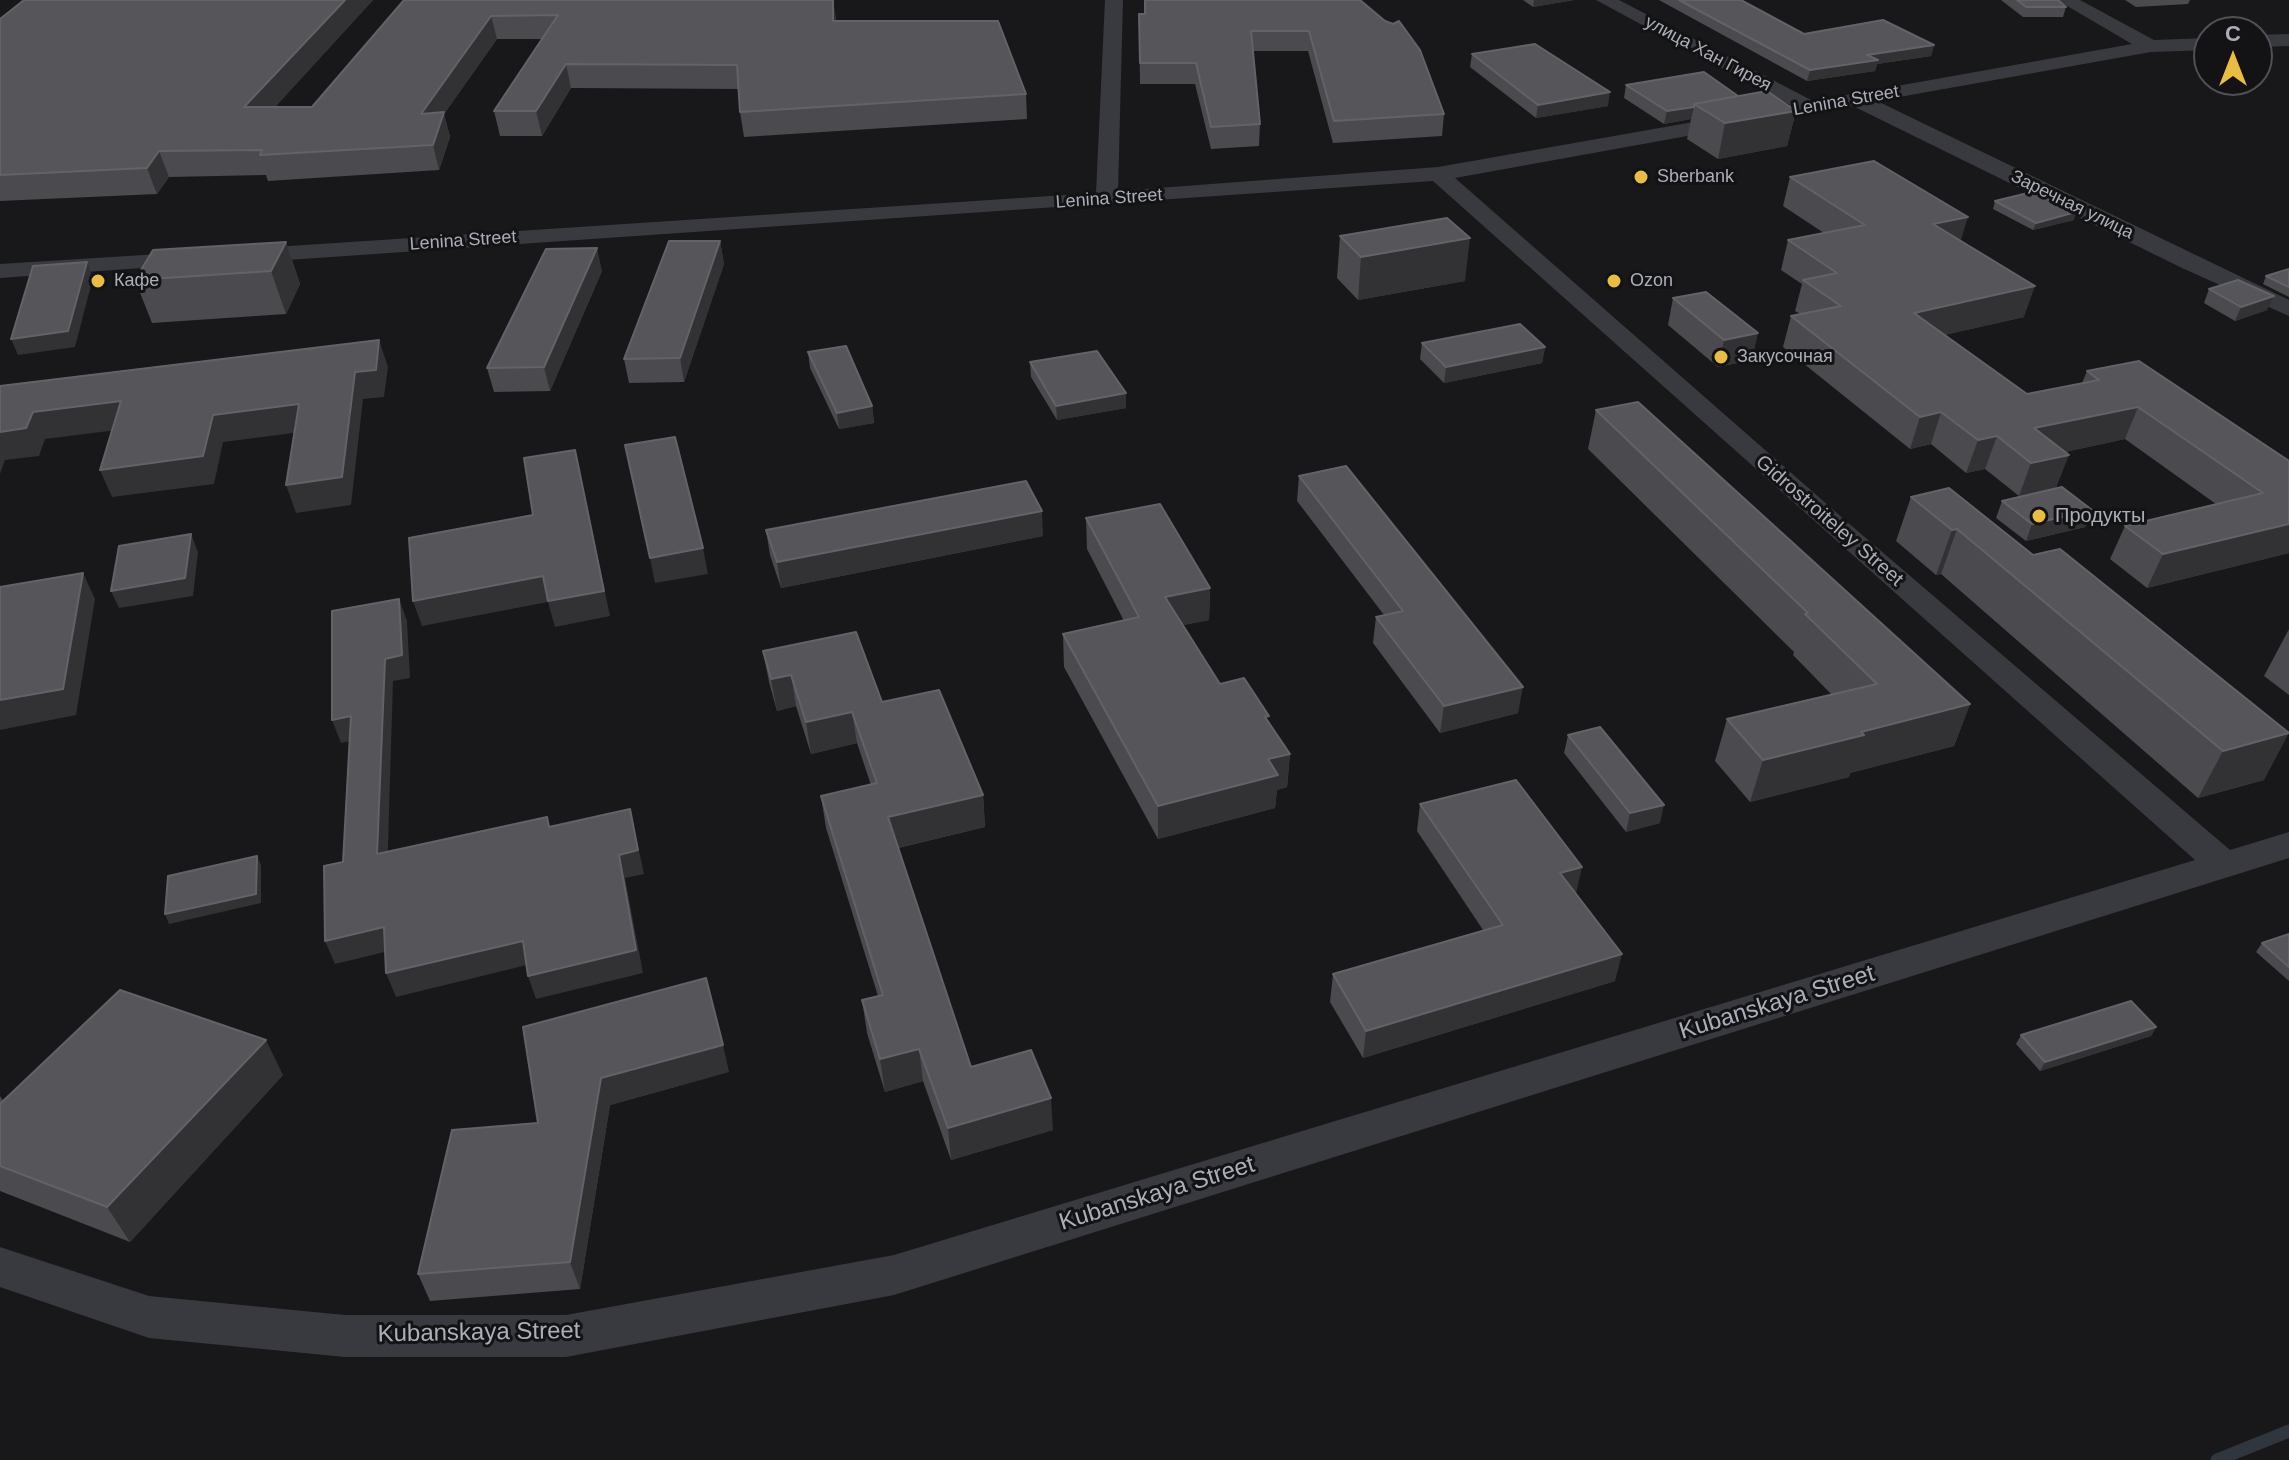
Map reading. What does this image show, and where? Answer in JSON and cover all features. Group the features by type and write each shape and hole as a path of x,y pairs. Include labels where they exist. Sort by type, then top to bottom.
{"street":[{"path":"1107,199 1114,0"},
{"name":"улица Хан Гирея","path":"1605,0 1810,107"},
{"path":"2066,0 2151,46"},
{"name":"Lenina Street","path":"0,271 1107,199 1438,174 2151,46 2193,45"},
{"name":"Заречная улица","path":"1856,99 2289,309"},
{"name":"Gidrostroiteley Street","path":"1438,174 2223,864"},
{"name":"Kubanskaya Street","path":"0,1267 149,1317 345,1336 566,1336 894,1275 2289,845"}],"building":[{"path":"24,0 345,0 244,107 312,107 404,0 833,0 833,21 998,21 1026,94 740,112 737,65 566,64 536,111 494,111 558,15 491,16 421,114 444,112 433,145 260,155 262,150 159,151 147,168 0,175 0,19"},
{"path":"1145,0 1360,0 1385,21 1393,24 1399,21 1420,50 1444,114 1334,121 1309,31 1251,31 1260,124 1211,127 1196,63 1140,63 1139,14 1145,14"},
{"path":"1679,0 1741,0 1804,34 1883,20 1934,45 1867,55 1878,60 1810,70"},
{"path":"2017,0 2058,0 2066,7 2026,7"},
{"path":"1535,44 1610,92 1538,105 1472,54"},
{"path":"1704,72 1738,96 1667,111 1626,85"},
{"path":"1767,91 1796,111 1725,123 1694,104"},
{"path":"1874,161 1968,217 1933,224 2035,286 1914,313 2027,394 2099,380 2087,371 2139,361 2289,461 2289,524 2163,554 2125,526 2263,493 2138,407 2034,428 2069,455 2031,463 1997,436 1978,440 1941,412 1920,417 1791,316 1841,306 1803,280 1837,273 1788,240 1865,225 1790,177"},
{"path":"2036,191 2076,212 2036,223 1995,201"},
{"path":"1447,218 1470,238 1361,257 1340,236"},
{"path":"669,241 720,241 680,358 624,359"},
{"path":"286,242 271,271 135,280 153,250"},
{"path":"597,248 544,367 487,368 546,249"},
{"path":"87,262 68,331 11,339 33,266"},
{"path":"2289,269 2289,287 2266,276"},
{"path":"2238,280 2274,296 2241,307 2209,289"},
{"path":"1706,292 1758,333 1724,340 1673,298"},
{"path":"1520,324 1545,347 1446,367 1422,343"},
{"path":"379,340 376,370 355,372 342,477 286,485 299,404 213,415 203,456 100,470 121,401 33,412 26,428 0,432 0,386"},
{"path":"846,346 872,406 837,413 808,352"},
{"path":"1097,351 1126,393 1056,406 1030,362"},
{"path":"1638,402 1970,704 1763,760 1727,719 1877,684 1805,614 1808,613 1596,410"},
{"path":"675,437 703,548 650,558 625,445"},
{"path":"575,450 604,591 548,601 543,576 413,601 409,538 533,515 524,458"},
{"path":"1346,466 1523,687 1444,706 1376,617 1403,611 1299,476"},
{"path":"1026,481 1042,511 777,562 766,530"},
{"path":"2062,487 2092,510 2032,524 2002,501"},
{"path":"1949,488 2033,555 2060,549 2289,733 2223,751 1957,529 1952,530 1911,497"},
{"path":"1160,504 1210,588 1165,597 1220,684 1244,678 1290,754 1268,759 1278,775 1158,806 1063,634 1139,617 1086,518"},
{"path":"191,534 185,578 111,591 119,546"},
{"path":"83,573 63,689 0,700 0,587"},
{"path":"399,599 402,655 385,659 377,854 547,817 549,827 630,809 638,850 619,855 636,950 528,976 523,941 386,973 384,927 325,941 324,866 343,862 351,716 332,720 332,611"},
{"path":"856,632 882,702 939,690 983,795 888,817 971,1067 1031,1050 1051,1098 948,1128 919,1049 880,1059 862,1000 883,995 821,796 877,783 852,712 806,722 791,675 771,679 763,651"},
{"path":"1600,727 1664,805 1630,813 1568,735"},
{"path":"1516,780 1582,867 1560,873 1622,954 1366,1031 1333,974 1503,925 1420,804"},
{"path":"257,856 256,894 165,914 168,876"},
{"path":"2289,934 2289,967 2262,943"},
{"path":"706,978 723,1045 601,1078 570,1262 418,1274 452,1130 538,1123 523,1027"},
{"path":"120,990 266,1040 107,1207 0,1166 0,1104"},
{"path":"2131,1001 2156,1027 2045,1062 2021,1035"}],"waterway":[{"path":"2217,1460 2289,1431"}],"place":[{"name":"Sberbank","path":"1641,177"},
{"name":"Кафе","path":"98,281"},
{"name":"Ozon","path":"1614,281"},
{"name":"Закусочная","path":"1721,357"},
{"name":"Продукты","path":"2039,516"}]}
